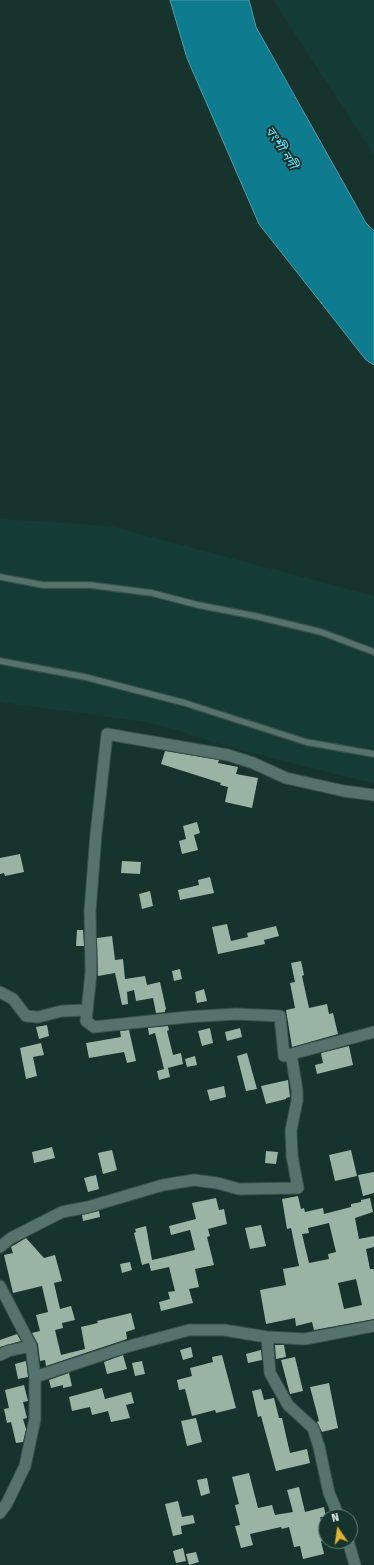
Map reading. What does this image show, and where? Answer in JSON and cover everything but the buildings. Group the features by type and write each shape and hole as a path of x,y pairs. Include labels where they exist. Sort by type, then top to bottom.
{"street":[{"path":"374,795 344,791 286,778 253,763 228,755 107,734 96,834 90,911 91,973 86,1020 94,1027 187,1017 236,1014 280,1016 284,1056 374,1032"},
{"path":"0,992 13,999 26,1016 38,1017 62,1011 87,1010"},
{"path":"0,1247 11,1238 62,1212 88,1207 163,1184 194,1180 217,1183 239,1189 298,1188 292,1156 291,1130 297,1101 297,1090 291,1054"},
{"path":"0,1286 31,1346 35,1377 35,1419 25,1466 7,1503 0,1513"},
{"path":"35,1377 126,1347 189,1330 224,1330 267,1337 305,1339 374,1326"},
{"path":"267,1337 270,1373 288,1405 300,1414 313,1428 319,1447 329,1493 336,1509"},
{"path":"0,1355 8,1351 31,1346"},
{"path":"350,1549 355,1565"}],"lane":[{"path":"0,577 43,585 90,585 158,594 198,605 255,616 321,632 374,652"},
{"path":"0,661 85,676 185,703 306,742 374,754"}],"shaded area":[{"path":"273,0 374,0 374,155"},
{"path":"0,519 110,526 374,596 374,782 364,781 232,748 176,730 145,722 0,702"}],"water":[{"name":"বংশী নদী","path":"170,0 249,0 256,27 366,223 374,231 374,365 366,360 259,224 187,58"}]}
